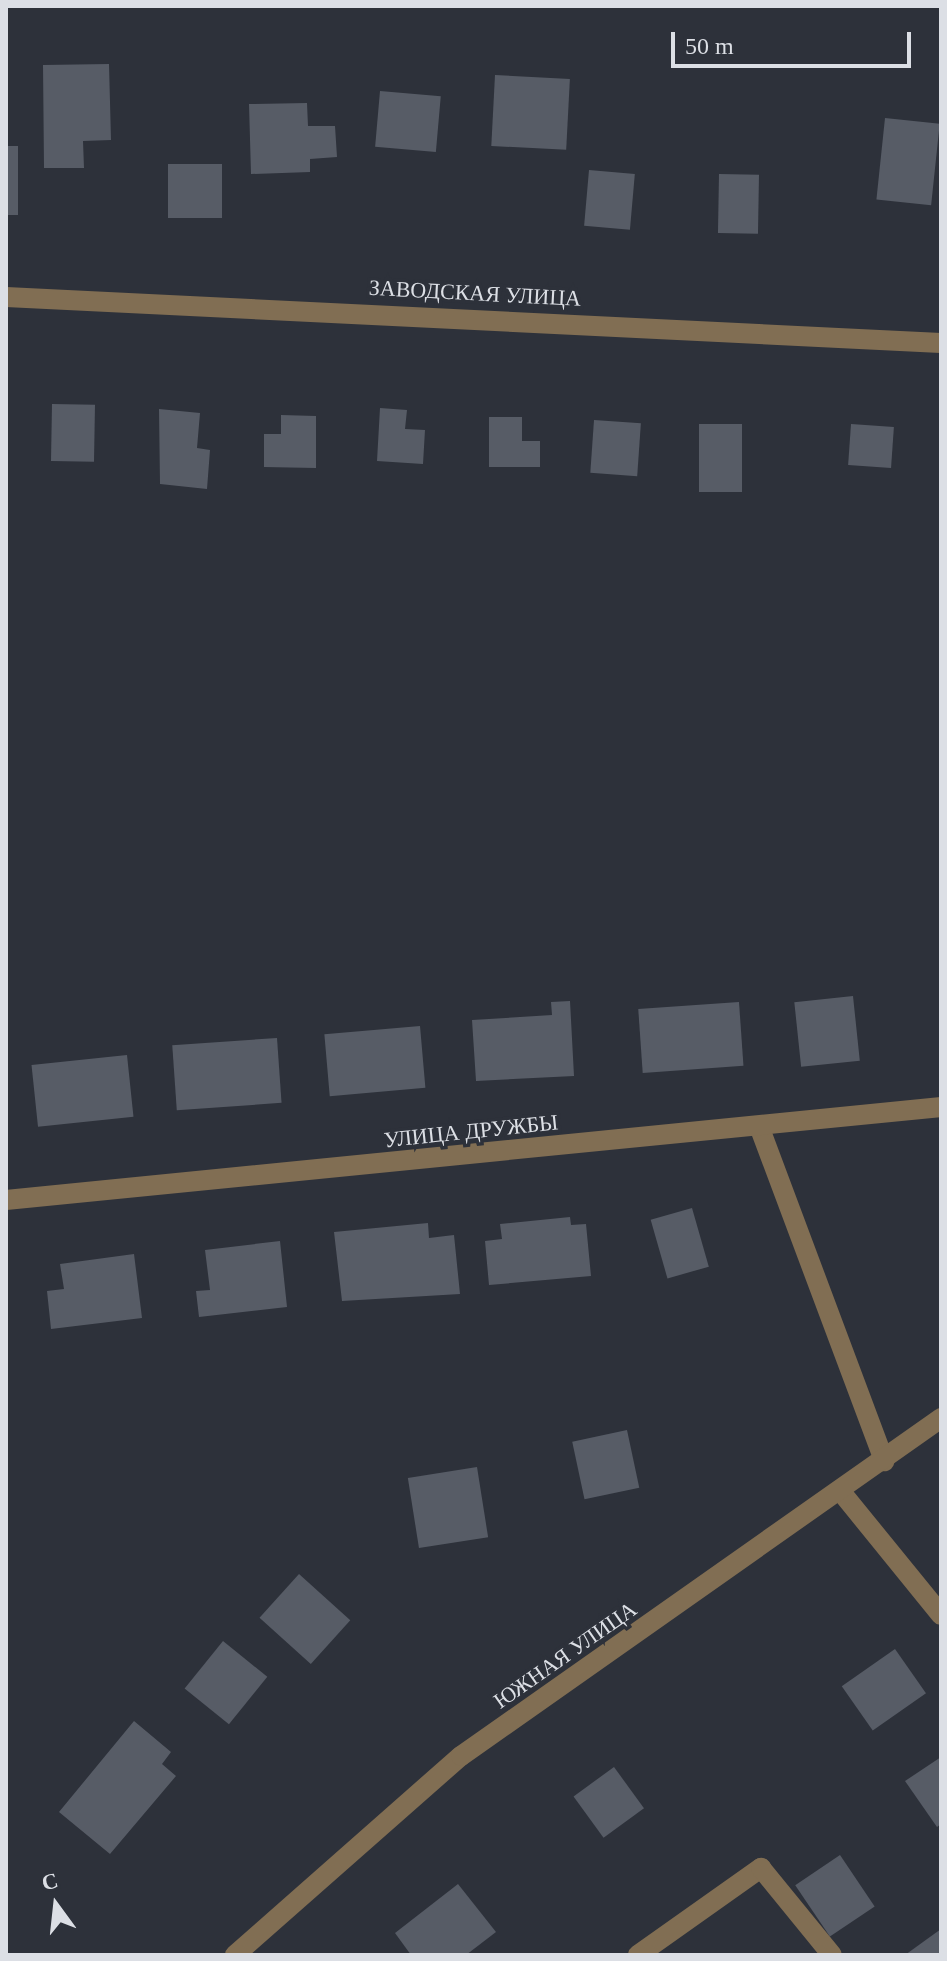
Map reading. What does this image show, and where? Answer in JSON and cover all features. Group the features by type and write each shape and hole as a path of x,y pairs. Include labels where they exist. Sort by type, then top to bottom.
{"street":[{"name":"ЗАВОДСКАЯ УЛИЦА","path":"6,297 941,343"},
{"name":"УЛИЦА ДРУЖБЫ","path":"6,1200 941,1107"},
{"path":"759,1126 884,1461"},
{"name":"ЮЖНАЯ УЛИЦА","path":"235,1955 461,1756 842,1493 941,1418"},
{"path":"842,1493 941,1615"},
{"path":"638,1955 761,1868 832,1955"}],"building":[{"path":"109,64 111,140 83,141 84,168 44,168 43,65"},
{"path":"495,75 570,79 566,150 491,146"},
{"path":"380,91 441,96 436,152 375,147"},
{"path":"307,103 308,126 335,126 337,157 310,159 310,172 251,174 249,104"},
{"path":"885,118 940,124 931,205 876,200"},
{"path":"6,146 18,146 18,215 6,215"},
{"path":"168,164 222,164 222,218 168,218"},
{"path":"589,170 635,174 630,230 584,226"},
{"path":"719,174 759,175 758,234 718,233"},
{"path":"52,404 95,405 94,462 51,461"},
{"path":"380,408 407,410 405,429 425,430 423,464 377,461"},
{"path":"159,409 200,413 197,448 210,450 207,489 160,484"},
{"path":"281,415 316,416 316,468 264,467 264,434 281,434"},
{"path":"489,417 522,417 522,441 540,441 540,467 489,467"},
{"path":"594,420 641,423 637,476 590,473"},
{"path":"699,424 742,424 742,492 699,492"},
{"path":"851,424 894,427 891,468 848,465"},
{"path":"853,996 860,1061 801,1067 794,1002"},
{"path":"570,1001 574,1076 476,1081 472,1020 552,1015 551,1002"},
{"path":"739,1002 743,1066 643,1073 638,1009"},
{"path":"420,1026 425,1088 330,1096 324,1034"},
{"path":"277,1038 282,1103 177,1110 172,1045"},
{"path":"127,1055 133,1117 38,1127 32,1065"},
{"path":"692,1208 709,1267 667,1278 651,1220"},
{"path":"570,1217 571,1225 586,1224 591,1276 489,1285 485,1241 502,1239 500,1224"},
{"path":"428,1223 429,1238 454,1235 460,1294 342,1301 334,1232"},
{"path":"280,1241 287,1307 199,1317 196,1291 210,1290 205,1250"},
{"path":"134,1254 142,1318 51,1329 47,1291 64,1289 60,1264"},
{"path":"627,1430 639,1488 584,1499 572,1442"},
{"path":"477,1467 488,1537 419,1548 408,1478"},
{"path":"299,1574 350,1620 311,1664 260,1618"},
{"path":"223,1641 267,1677 229,1724 185,1688"},
{"path":"895,1649 926,1693 873,1731 842,1686"},
{"path":"134,1721 171,1752 162,1764 176,1776 110,1854 59,1812"},
{"path":"941,1757 941,1824 937,1827 905,1781"},
{"path":"614,1767 644,1808 604,1838 574,1796"},
{"path":"840,1855 875,1906 830,1937 795,1885"},
{"path":"458,1884 496,1932 466,1955 411,1955 395,1933"},
{"path":"941,1929 941,1955 905,1955"}]}
